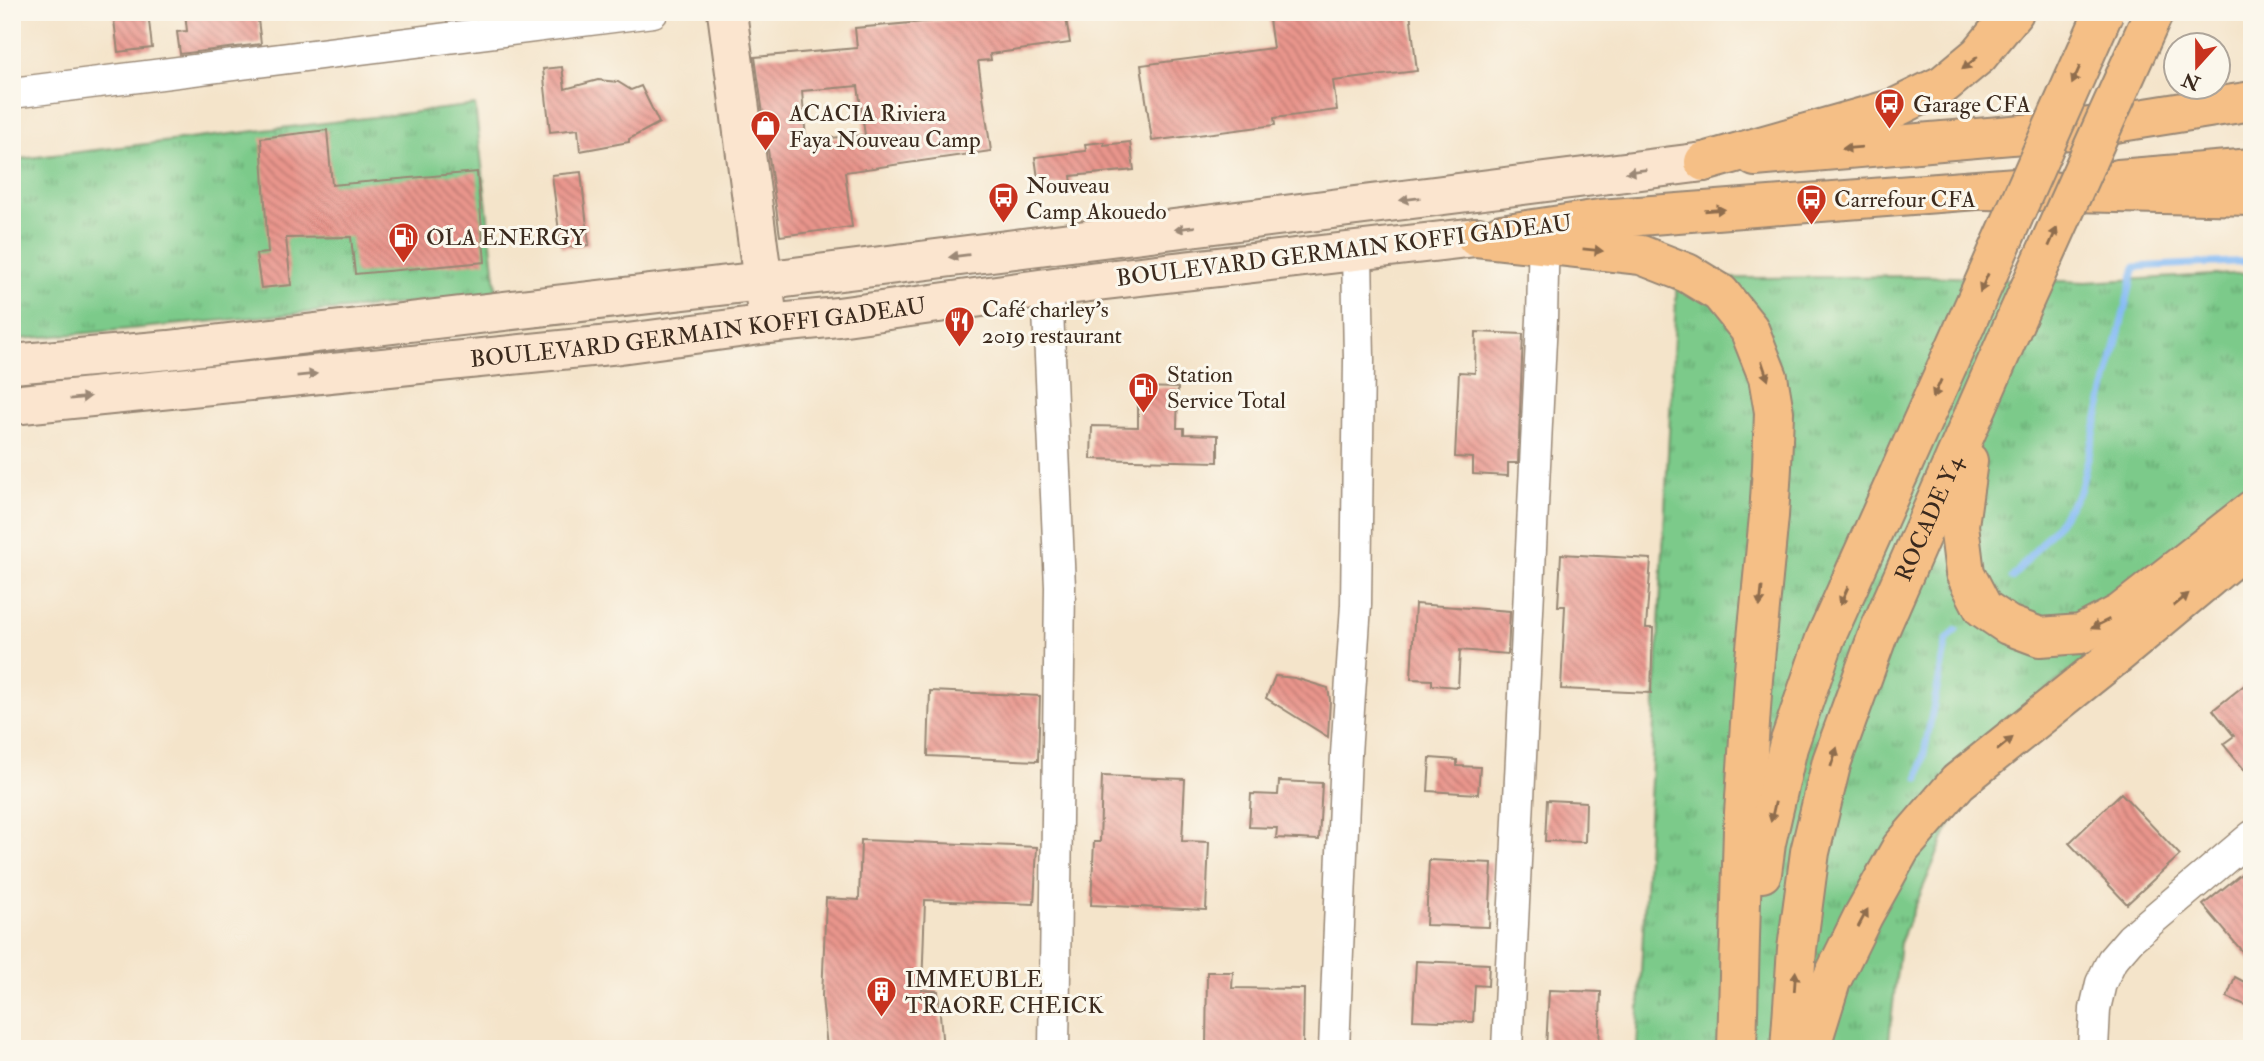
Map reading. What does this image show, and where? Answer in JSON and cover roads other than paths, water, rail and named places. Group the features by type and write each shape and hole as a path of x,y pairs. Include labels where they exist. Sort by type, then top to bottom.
{"main road":[{"path":"727,12 768,324"},
{"path":"1704,162 1895,108 1944,84 1979,55 2014,12"},
{"name":"ROCADE Y4","path":"1738,1049 1766,843 1788,747 1825,639 2104,12"},
{"name":"ROCADE Y4","path":"1790,1049 1797,949 1810,852 1832,761 1880,629 2154,12"},
{"path":"2077,129 2252,101"},
{"path":"2077,129 2252,120"},
{"name":"BOULEVARD GERMAIN KOFFI GADEAU","path":"12,364 169,350 762,281 1704,162 2077,129"},
{"path":"1984,190 2252,168"},
{"path":"1984,190 2252,196"},
{"name":"BOULEVARD GERMAIN KOFFI GADEAU","path":"12,405 620,344 1212,266 1476,237 1544,236 1600,219 1984,190"},
{"path":"1544,236 1641,255 1686,273 1720,293 1749,328 1769,377 1774,412 1772,467 1752,679 1743,828 1738,1049"},
{"path":"1987,386 1968,461 1959,525 1965,573 1983,608 2008,625 2040,637 2081,634 2122,613 2252,510"},
{"path":"1810,1049 1831,981 1901,848 1958,782 2252,542"}],"street":[{"path":"12,93 653,12"},
{"path":"1507,1049 1542,332 1544,236"},
{"path":"1334,1049 1345,767 1356,605 1359,360 1357,252"},
{"path":"1047,287 1060,587 1054,1049"},
{"path":"2093,1049 2095,1009 2101,983 2112,960 2132,938 2252,836"}],"waterway":[{"path":"2012,578 2055,527 2080,491 2135,267 2252,261"},
{"path":"1919,778 1947,640 1956,630"}],"place":[{"name":"Garage CFA","path":"1890,131"},
{"name":"ACACIA Riviera Faya Nouveau Camp","path":"766,153"},
{"name":"Nouveau Camp Akouedo","path":"1003,225"},
{"name":"Carrefour CFA","path":"1811,226"},
{"name":"OLA ENERGY","path":"403,264"},
{"name":"Café charley's 2019 restaurant","path":"959,349"},
{"name":"Station Service Total","path":"1144,414"},
{"name":"IMMEUBLE TRAORE CHEICK","path":"882,1019"}]}
